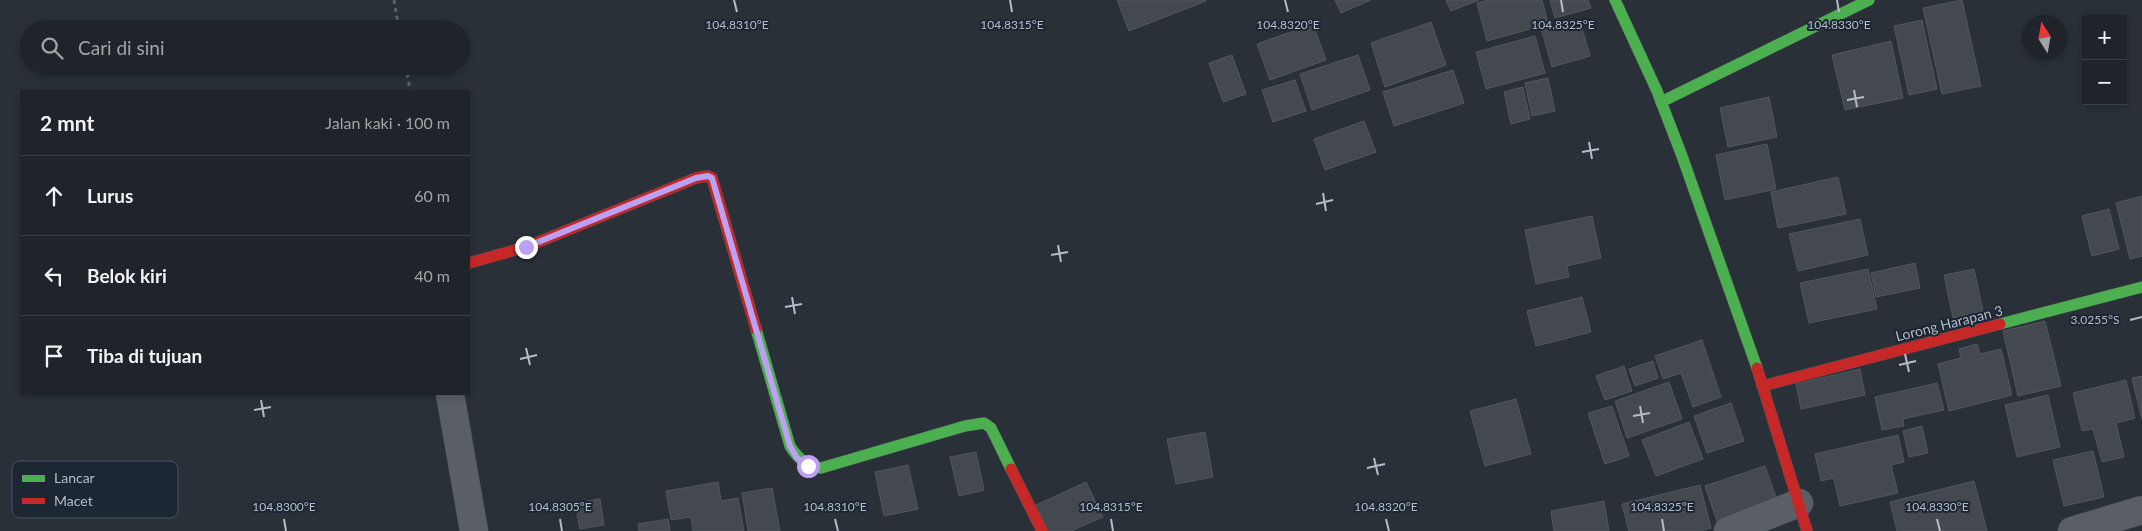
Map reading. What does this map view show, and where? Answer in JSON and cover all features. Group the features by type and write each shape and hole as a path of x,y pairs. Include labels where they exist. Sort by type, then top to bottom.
{"street":[{"path":"1615,0 1661,102 1702,208 1762,386 1807,531"},
{"path":"1661,102 1869,0"},
{"path":"470,263 526,247 696,178 708,176 712,178 785,428 797,458 808,466 821,468 965,426 984,423 991,428 1042,531"},
{"name":"Lorong Harapan 3","path":"1762,386 2142,287"},
{"path":"450,395 474,531"},
{"path":"1728,531 1799,504"},
{"path":"2072,531 2142,510"}],"path":[{"path":"394,0 397,20"},
{"path":"407,75 410,90"}],"building":[{"path":"1117,0 1205,0 1206,1 1129,31"},
{"path":"1335,0 1371,0 1341,13"},
{"path":"1446,0 1479,0 1451,11"},
{"path":"1488,0 1542,0 1548,24 1487,41 1477,3"},
{"path":"1550,0 1588,0 1591,8 1555,18"},
{"path":"1962,0 1981,86 1942,94 1923,8"},
{"path":"1922,20 1937,89 1909,95 1894,26"},
{"path":"1580,21 1590,56 1552,67 1542,31"},
{"path":"1431,22 1446,65 1385,87 1371,43"},
{"path":"1313,24 1326,60 1270,80 1257,44"},
{"path":"1535,36 1545,73 1486,89 1476,52"},
{"path":"1891,41 1903,98 1845,110 1832,55"},
{"path":"1232,55 1246,94 1223,102 1209,63"},
{"path":"1358,55 1370,90 1312,110 1300,74"},
{"path":"1453,70 1464,103 1394,126 1383,92"},
{"path":"1548,78 1555,111 1532,116 1525,83"},
{"path":"1295,80 1306,111 1273,122 1262,90"},
{"path":"1523,87 1530,119 1511,124 1504,92"},
{"path":"1769,97 1777,137 1728,147 1720,108"},
{"path":"1364,121 1376,152 1325,170 1314,139"},
{"path":"1767,144 1776,189 1725,200 1716,155"},
{"path":"1838,177 1846,214 1778,228 1771,192"},
{"path":"2142,196 2142,256 2130,259 2116,203"},
{"path":"2109,209 2119,249 2092,256 2082,216"},
{"path":"1592,216 1601,258 1567,266 1569,277 1536,284 1525,230"},
{"path":"1860,219 1868,255 1798,271 1789,234"},
{"path":"1915,263 1920,288 1876,297 1871,273"},
{"path":"1868,269 1877,309 1809,323 1800,283"},
{"path":"1974,269 1983,311 1953,318 1944,275"},
{"path":"1582,297 1591,332 1536,346 1527,311"},
{"path":"2045,321 2061,386 2018,396 2003,331"},
{"path":"1702,340 1721,397 1693,407 1681,373 1663,379 1655,356"},
{"path":"1977,344 1980,354 2001,349 2012,395 1949,411 1938,364 1961,358 1959,349"},
{"path":"1653,361 1658,378 1635,386 1629,369"},
{"path":"1624,366 1632,391 1605,400 1596,376"},
{"path":"1860,369 1865,395 1801,409 1796,384"},
{"path":"2142,376 2142,419 2132,378"},
{"path":"2126,380 2135,418 2116,423 2124,457 2102,462 2093,429 2082,431 2073,393"},
{"path":"1669,382 1682,419 1627,438 1615,401"},
{"path":"1937,383 1944,410 1903,419 1904,426 1882,430 1875,397"},
{"path":"2048,395 2060,447 2017,457 2005,405"},
{"path":"1516,399 1531,454 1485,466 1470,411"},
{"path":"1731,403 1744,441 1707,453 1694,416"},
{"path":"1612,406 1629,456 1605,464 1588,413"},
{"path":"1689,422 1703,459 1656,476 1642,440"},
{"path":"1922,426 1928,453 1909,457 1903,431"},
{"path":"1205,432 1213,477 1176,484 1167,439"},
{"path":"1898,435 1904,462 1891,465 1898,493 1840,506 1834,478 1821,481 1815,454"},
{"path":"2093,451 2104,497 2064,506 2053,460"},
{"path":"976,452 984,490 959,496 950,457"},
{"path":"908,465 918,509 884,516 875,472"},
{"path":"1765,466 1778,503 1718,524 1705,486"},
{"path":"1974,481 1987,531 1897,531 1890,502"},
{"path":"718,482 721,501 738,498 744,531 693,531 691,517 671,520 666,491"},
{"path":"1086,482 1103,517 1071,531 1048,531 1036,505"},
{"path":"1700,485 1711,528 1700,531 1629,531 1622,504"},
{"path":"772,488 780,531 748,531 742,493"},
{"path":"600,499 604,525 580,529 575,503"},
{"path":"1604,501 1609,531 1554,531 1551,511"},
{"path":"668,519 670,531 639,531 638,524"}],"traffic: fast":[{"path":"1615,0 1657,91 1757,368"},
{"path":"1661,102 1869,0"},
{"path":"2000,324 2142,287"},
{"path":"756,329 790,446 799,458 807,463 821,468 965,426 984,423 991,428 1011,469"}],"traffic: jam":[{"path":"470,263 526,247 696,178 708,176 712,178 756,329"},
{"path":"1762,386 2000,324"},
{"path":"1757,368 1807,531"},
{"path":"1011,469 1042,531"}],"route":[{"path":"526,247 696,178 708,176 712,178 790,446 797,458 808,466"}]}
